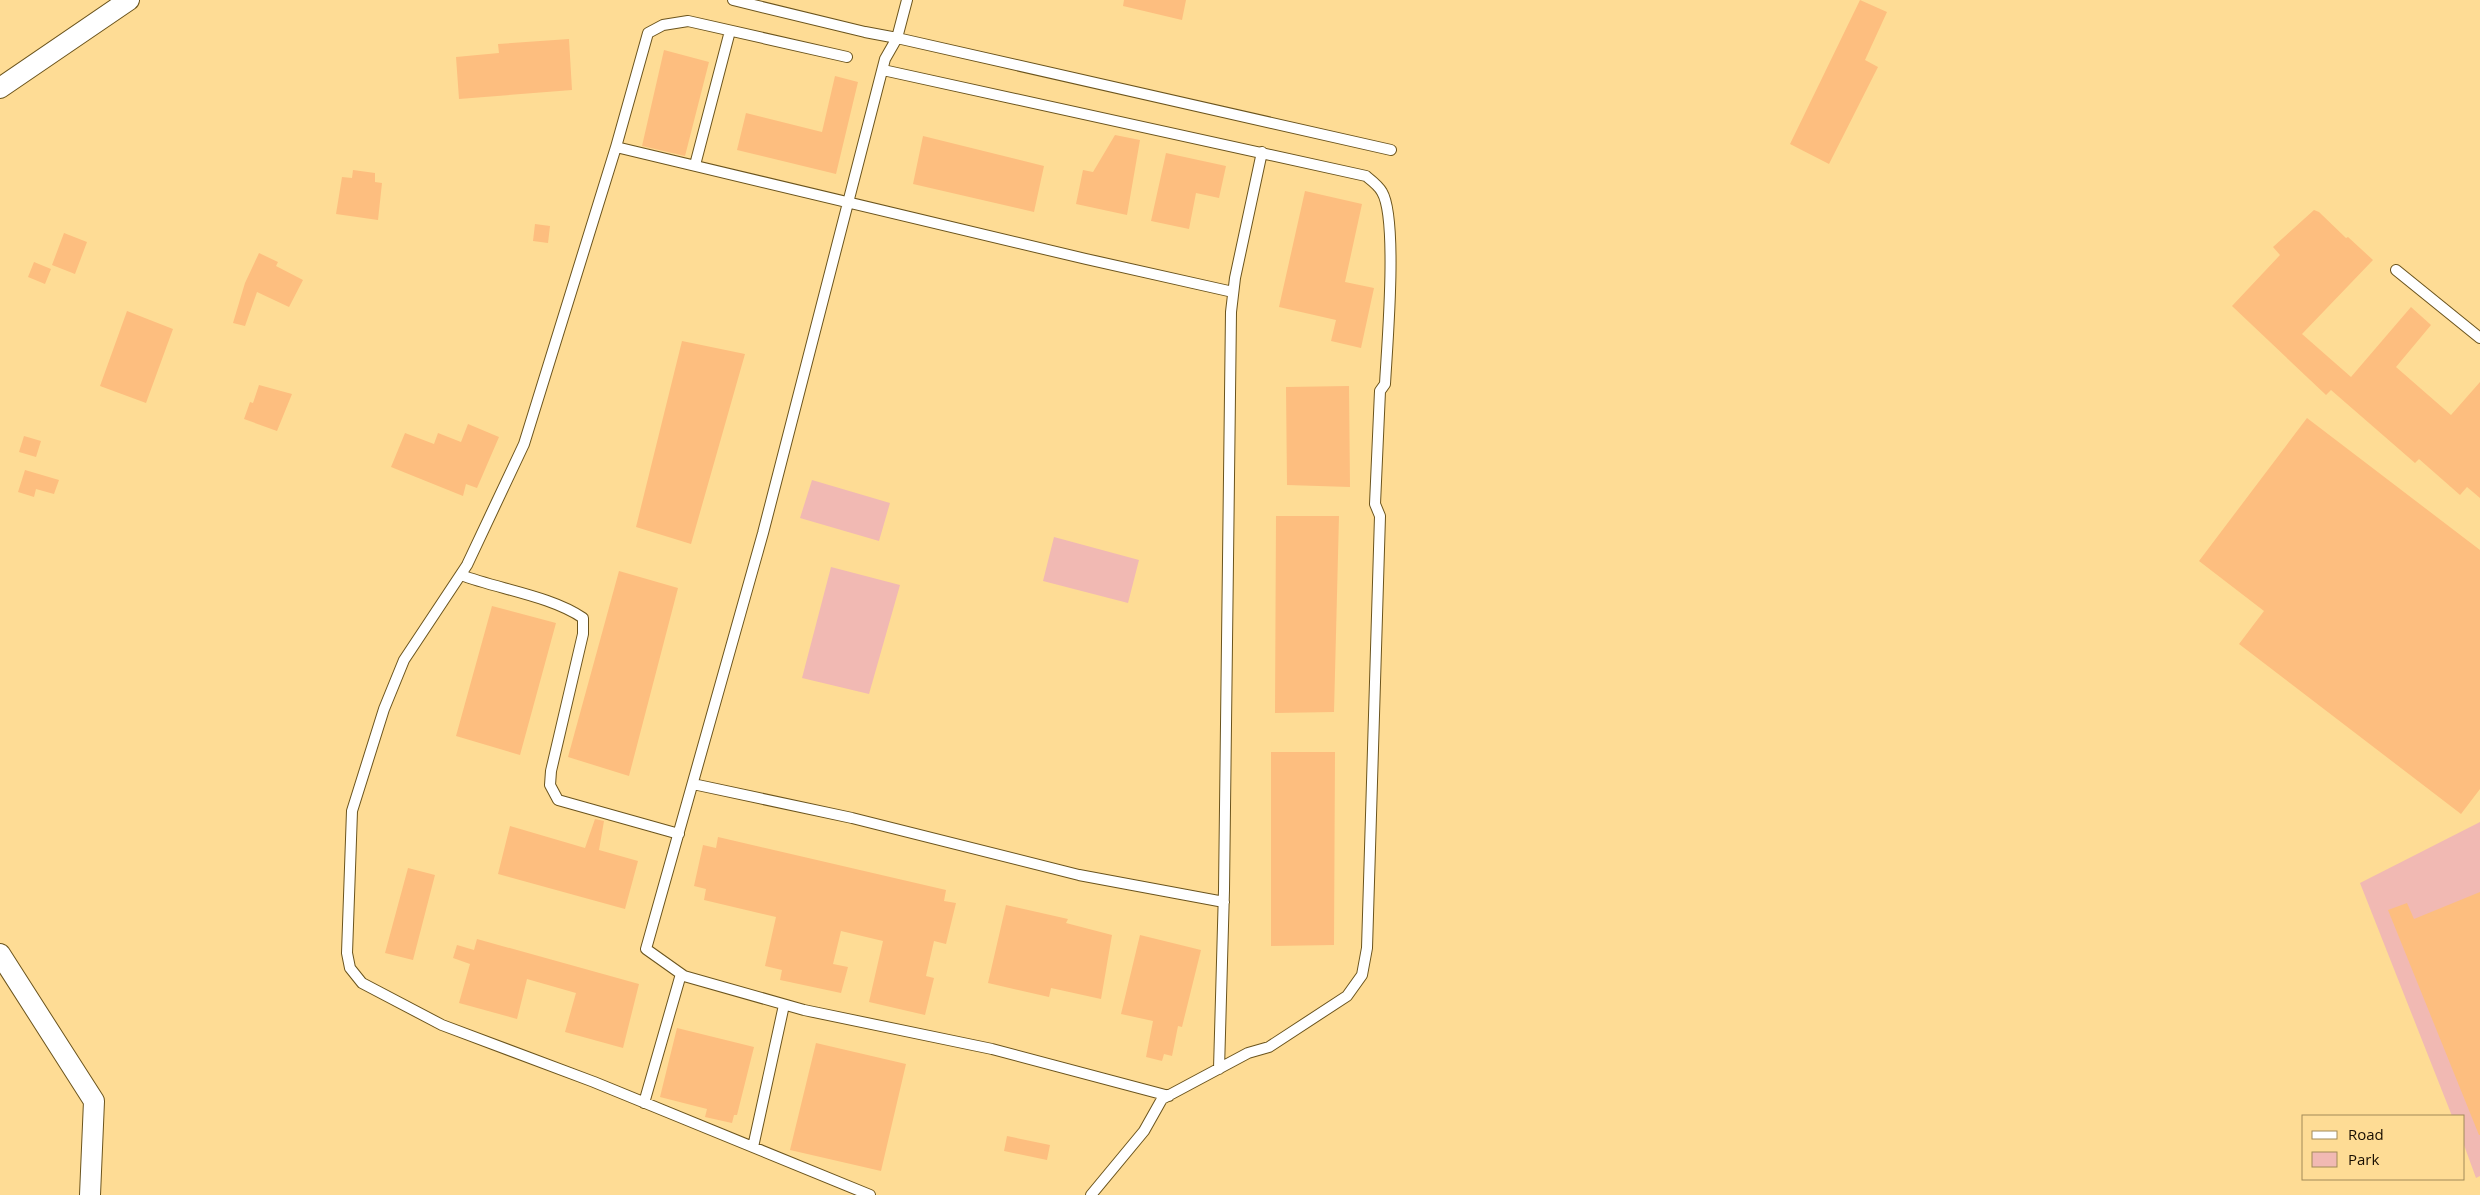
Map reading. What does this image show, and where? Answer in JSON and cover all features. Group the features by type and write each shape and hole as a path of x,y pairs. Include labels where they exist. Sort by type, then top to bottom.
{"street":[{"path":"0,88 129,0"},
{"path":"0,954 94,1101 90,1195"}],"lane":[{"path":"733,0 865,32 1391,150"},
{"path":"907,0 897,38 886,59 763,533 646,949 681,974 784,1005 992,1049 1169,1096"},
{"path":"847,57 688,21 663,25 648,33 616,147 524,444 461,575 404,660 384,709 352,811 347,953 350,968 362,982 442,1025 644,1103 870,1195"},
{"path":"695,165 730,31"},
{"path":"883,70 1366,176 1382,192 1389,218 1390,256 1385,384 1380,391 1375,504 1380,516 1379,601 1367,948 1362,975 1347,996 1269,1047 1248,1053 1162,1100 1144,1131 1091,1195"},
{"path":"616,147 1086,259 1233,292"},
{"path":"1219,1069 1224,902 1229,444 1233,292 1262,152"},
{"path":"2396,270 2480,338"},
{"path":"461,575 487,585 568,608 583,618 583,634 551,771 550,785 558,800 679,834"},
{"path":"693,784 852,818 1079,875 1224,902"},
{"path":"644,1103 681,974"},
{"path":"753,1147 784,1005"}],"green space":[{"path":"812,480 890,503 879,541 800,518"},
{"path":"1054,537 1139,560 1128,603 1043,581"},
{"path":"831,567 900,585 869,694 802,678"},
{"path":"2480,822 2480,1176 2476,1178 2465,1148 2465,1115 2452,1115 2360,883"}],"building":[{"path":"1124,0 1186,0 1182,20 1123,6"},
{"path":"1860,0 1887,12 1865,60 1878,67 1829,164 1790,144"},
{"path":"569,39 572,90 459,99 456,57 499,53 498,44"},
{"path":"664,50 709,62 685,156 642,146"},
{"path":"835,76 858,82 836,174 737,150 746,113 822,132"},
{"path":"1115,135 1140,140 1127,215 1076,204 1083,170 1093,172"},
{"path":"923,136 1044,166 1034,212 913,184"},
{"path":"1166,153 1226,166 1219,198 1196,193 1189,229 1151,221"},
{"path":"353,170 375,173 375,182 382,183 378,220 336,214 342,177 352,178"},
{"path":"1305,191 1362,204 1345,282 1374,288 1361,348 1331,341 1336,320 1279,307"},
{"path":"2314,210 2319,212 2373,260 2302,334 2351,377 2411,307 2431,325 2396,367 2451,415 2480,382 2480,498 2467,487 2460,495 2419,459 2415,463 2331,390 2326,395 2232,306 2280,255 2273,247"},
{"path":"535,224 550,226 548,243 533,241"},
{"path":"64,233 87,242 75,274 52,265"},
{"path":"259,253 278,262 276,266 303,280 289,307 257,292 245,326 233,323 245,283"},
{"path":"34,262 51,269 45,284 28,277"},
{"path":"127,311 173,329 146,403 100,386"},
{"path":"682,341 745,354 691,544 636,527"},
{"path":"259,385 292,394 277,431 244,419 250,402 253,403"},
{"path":"1349,386 1350,487 1287,485 1286,387"},
{"path":"2307,418 2480,550 2480,789 2461,814 2239,644 2264,611 2199,561"},
{"path":"468,424 499,437 477,488 466,484 463,496 391,467 405,433 434,444 438,433 461,442"},
{"path":"24,436 41,441 36,457 19,452"},
{"path":"25,470 59,480 54,494 36,489 34,497 18,492"},
{"path":"1276,516 1339,516 1334,712 1275,713"},
{"path":"619,571 678,588 629,776 568,757"},
{"path":"492,606 556,623 520,755 456,736"},
{"path":"1271,752 1335,752 1334,945 1271,946"},
{"path":"595,819 604,821 599,850 638,861 625,909 498,874 510,826 585,848"},
{"path":"718,837 946,890 944,901 956,903 946,944 934,941 926,976 934,978 925,1015 869,1002 883,941 841,931 833,964 848,967 841,993 780,980 782,970 765,966 776,917 704,900 706,889 694,886 703,845 716,848"},
{"path":"408,868 435,875 413,960 385,953"},
{"path":"2480,892 2479,1135 2388,910 2407,903 2414,919"},
{"path":"1006,905 1068,919 1066,923 1112,935 1101,999 1051,988 1049,997 988,983"},
{"path":"1140,935 1201,950 1182,1027 1178,1026 1172,1056 1164,1054 1162,1061 1146,1057 1153,1021 1121,1014"},
{"path":"477,939 639,984 623,1048 565,1032 576,993 527,979 517,1019 459,1003 470,964 453,958 457,945 474,950"},
{"path":"677,1028 754,1047 737,1115 734,1115 732,1123 705,1117 707,1109 660,1097"},
{"path":"816,1043 906,1064 881,1171 790,1150"},
{"path":"1007,1136 1050,1145 1047,1160 1004,1151"}]}
